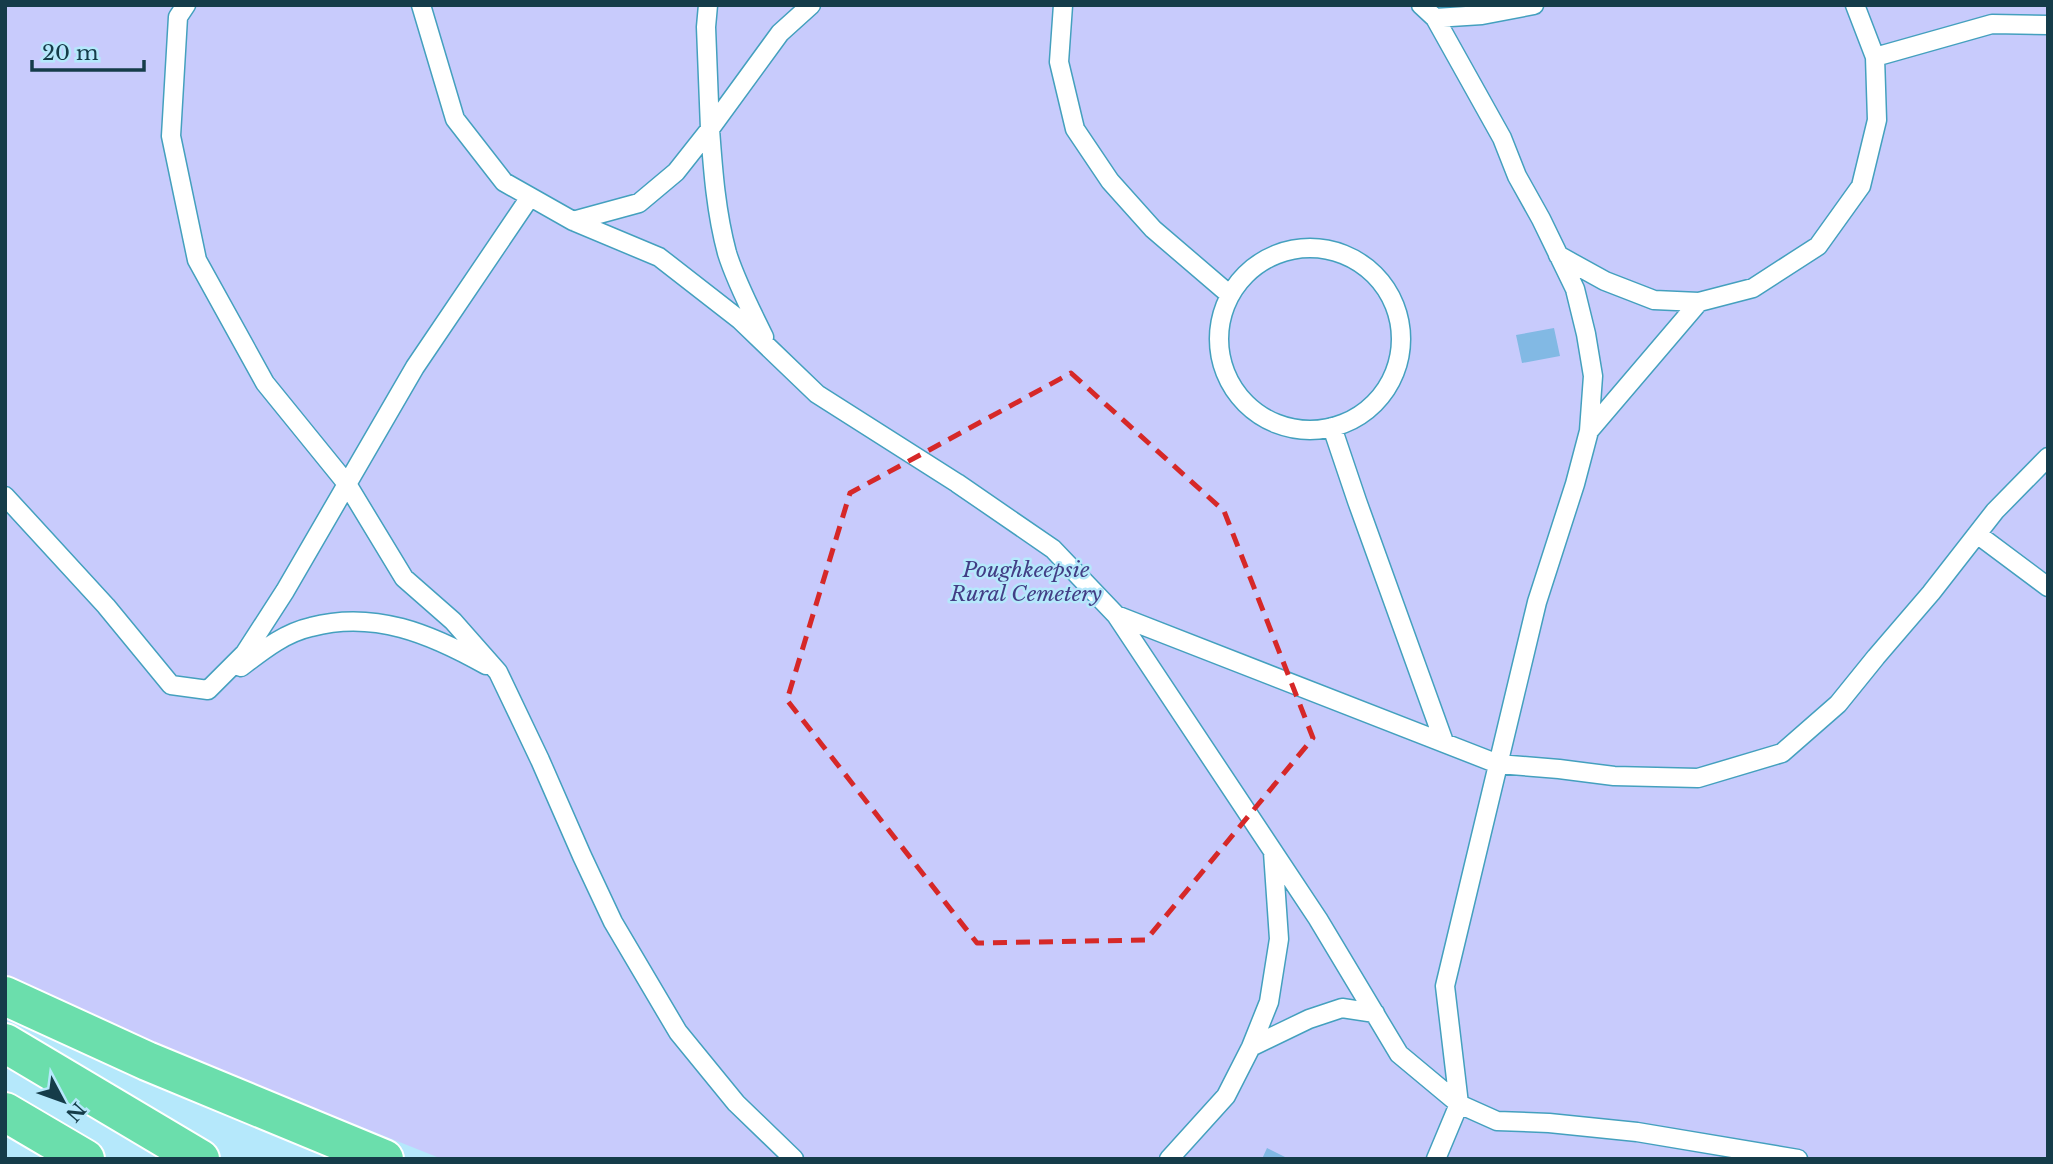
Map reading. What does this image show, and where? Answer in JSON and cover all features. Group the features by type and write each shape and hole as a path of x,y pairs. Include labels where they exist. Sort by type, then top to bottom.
{"highway":[{"path":"5,996 147,1061 384,1159"},
{"path":"5,1043 200,1159"},
{"path":"5,1112 85,1159"}],"lane":[{"path":"186,5 178,17 171,136 197,260 265,383 347,484 404,578 453,621 498,672 613,922 678,1032 736,1103 794,1159"},
{"path":"421,5 455,119 504,182 573,221 659,257 740,320 817,394 957,483 1053,549 1116,615 1318,919 1399,1054 1459,1104 1497,1121 1637,1132 1798,1159"},
{"path":"708,5 706,27 710,129 716,202 727,254 768,347"},
{"path":"573,221 639,203 676,172 780,33 811,5"},
{"path":"1063,5 1059,62 1075,129 1110,181 1153,229 1230,295"},
{"path":"1421,5 1435,18 1502,138 1517,176 1575,289 1587,334 1592,376 1589,431 1575,484 1536,602 1445,986 1459,1104 1436,1159"},
{"path":"1435,18 1482,15 1534,5"},
{"path":"1558,255 1605,281 1654,300 1699,302 1753,288 1818,246 1861,186 1877,120 1875,57 1855,5"},
{"path":"1875,57 1992,23 2048,25"},
{"path":"208,690 245,653 285,591 415,367 530,197"},
{"path":"1302,247 1333,250 1360,262 1382,282 1396,309 1401,338 1397,368 1382,395 1360,415 1332,427 1302,430 1273,422 1248,406 1229,382 1219,354 1219,324 1230,295 1248,271 1273,255 1302,247"},
{"path":"1589,431 1699,302"},
{"path":"1332,427 1444,742"},
{"path":"1116,615 1498,764 1614,776 1698,778 1782,753 1838,704 1995,511 2048,457"},
{"path":"5,496 106,606 171,685 208,690 274,642 309,627 352,620 402,627 449,644 498,672"},
{"path":"1977,534 2048,587"},
{"path":"1169,1159 1226,1096 1269,1002 1279,939 1273,851"},
{"path":"1251,1046 1308,1019 1342,1008 1375,1013"}],"highlighted area":[{"path":"1071,373 1224,511 1313,738 1146,940 977,943 787,700 850,493"}],"green space":[{"name":"Poughkeepsie Rural Cemetery","path":"5,5 2048,5 2048,1159 442,1159 28,994 5,982"}],"building":[{"path":"1554,328 1560,356 1522,363 1516,335"},
{"path":"1267,1148 1289,1159 1262,1159"}]}
